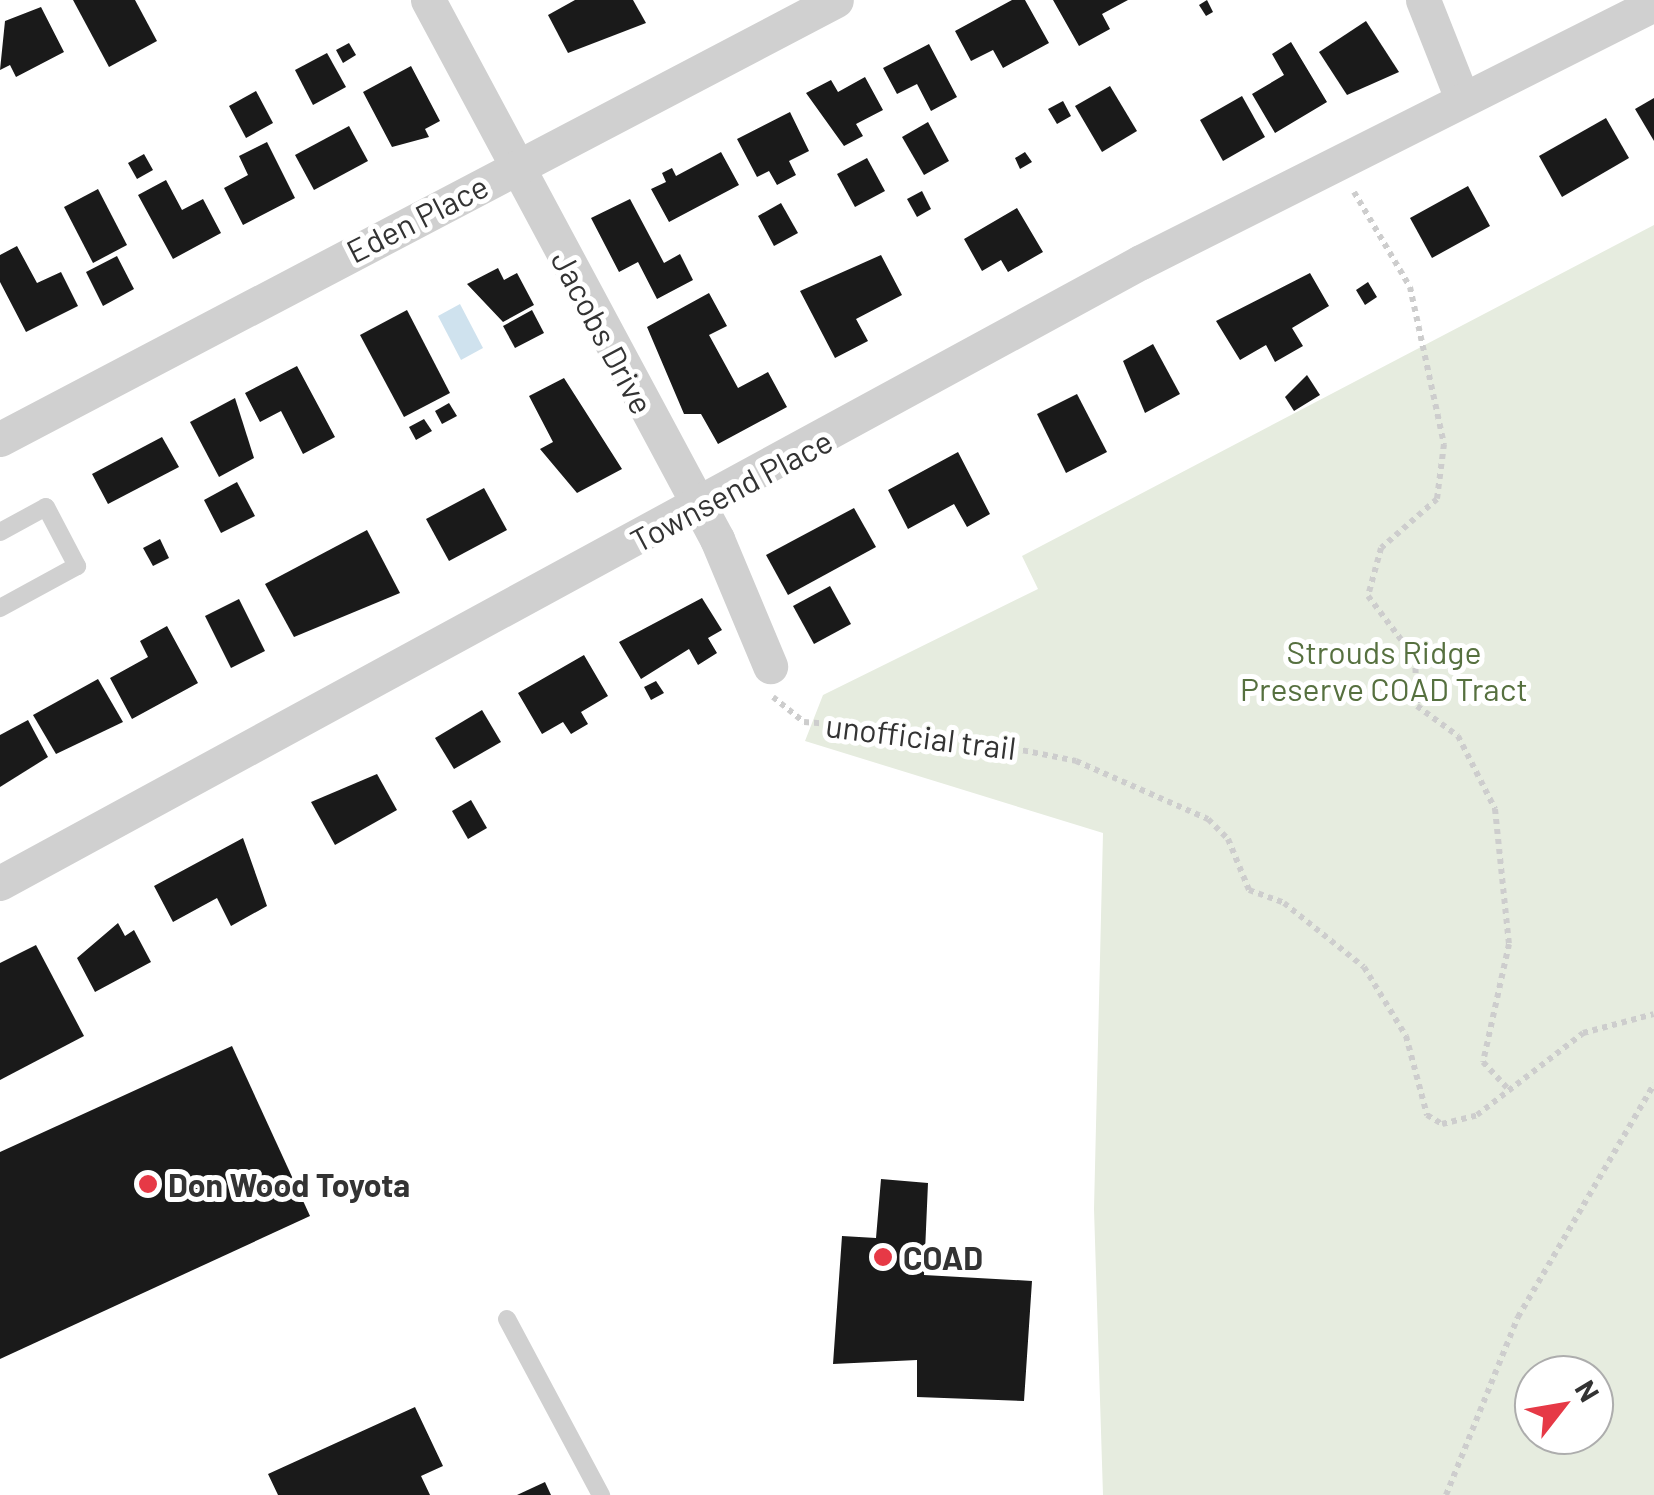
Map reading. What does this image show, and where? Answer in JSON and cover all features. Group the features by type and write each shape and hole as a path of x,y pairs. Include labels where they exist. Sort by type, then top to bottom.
{"street":[{"name":"Jacobs Drive","path":"428,0 697,511 770,666"},
{"name":"Eden Place","path":"0,440 836,0"},
{"path":"1422,0 1461,96"},
{"name":"Townsend Place","path":"0,883 697,511 1336,161 1461,96 1514,79 1654,4"}],"lane":[{"path":"0,532 46,507 78,566 0,608"},
{"path":"507,1319 601,1495"}],"path":[{"path":"1336,161 1410,286 1440,410 1437,499 1381,548 1368,596 1415,658 1417,706 1458,736 1495,810 1509,944 1483,1062 1507,1088"},
{"name":"unofficial trail","path":"770,666 772,696 804,722 1013,744 1076,760 1208,820 1228,838 1249,890 1284,903 1364,966 1406,1036 1427,1115 1460,1124 1584,1033 1654,1014"},
{"path":"1446,1495 1518,1317 1654,1084"}],"green space":[{"name":"Strouds Ridge Preserve COAD Tract","path":"1654,225 1654,1495 1103,1495 1094,1209 1103,833 805,741 823,695 1038,589 1022,556"}],"water":[{"path":"460,304 483,348 461,360 438,316"}],"building":[{"path":"73,0 135,0 157,41 109,67"},
{"path":"575,0 633,0 646,23 568,53 548,15"},
{"path":"1012,0 1025,0 1049,43 1003,68 993,50 971,61 955,31"},
{"path":"1053,0 1128,0 1102,14 1110,29 1079,46"},
{"path":"1207,0 1213,12 1206,16 1199,5"},
{"path":"41,7 64,52 16,77 10,65 0,70 5,21"},
{"path":"1366,21 1399,72 1347,95 1319,52"},
{"path":"1291,42 1327,102 1275,133 1252,94 1284,75 1272,54"},
{"path":"349,43 356,55 343,63 336,50"},
{"path":"929,44 957,97 931,111 917,84 897,94 883,68"},
{"path":"327,53 346,87 313,105 295,70"},
{"path":"411,66 440,121 425,129 429,137 392,147 363,92"},
{"path":"865,77 883,110 856,124 863,136 844,146 806,93 831,80 838,92"},
{"path":"1110,86 1137,131 1102,152 1075,106"},
{"path":"256,91 273,123 246,138 229,106"},
{"path":"1242,96 1265,137 1223,161 1200,120"},
{"path":"1654,98 1654,141 1635,109"},
{"path":"1063,101 1071,116 1057,124 1048,109"},
{"path":"790,112 809,151 789,161 796,175 777,185 769,171 757,177 737,139"},
{"path":"1606,118 1629,158 1562,197 1539,156"},
{"path":"928,122 949,161 924,175 902,137"},
{"path":"349,126 368,161 314,190 295,155"},
{"path":"267,142 295,198 243,225 224,188 248,175 239,156"},
{"path":"721,152 739,185 669,222 651,189 666,182 662,173 672,168 676,176"},
{"path":"1025,152 1032,162 1020,169 1015,158"},
{"path":"144,154 153,170 137,179 128,163"},
{"path":"867,158 885,191 855,207 837,174"},
{"path":"166,180 182,210 203,199 221,233 173,259 138,195"},
{"path":"1468,186 1490,226 1432,258 1410,218"},
{"path":"98,189 127,245 93,263 64,207"},
{"path":"922,191 931,209 917,217 907,199"},
{"path":"630,199 664,263 680,254 693,280 657,299 638,262 619,272 591,218"},
{"path":"781,203 798,233 774,246 758,216"},
{"path":"1017,208 1043,252 1008,272 1001,260 982,271 964,239"},
{"path":"17,246 37,283 61,272 78,306 26,332 0,282 0,255"},
{"path":"881,255 902,295 856,319 868,341 835,358 800,291"},
{"path":"117,256 134,289 103,306 86,272"},
{"path":"498,268 504,280 517,273 534,305 503,322 467,284"},
{"path":"1310,273 1329,306 1292,328 1303,346 1275,362 1266,345 1240,360 1216,321"},
{"path":"1368,282 1377,297 1365,305 1356,290"},
{"path":"709,293 727,326 709,335 738,388 768,372 787,407 718,444 701,414 684,414 647,327"},
{"path":"407,310 450,393 404,417 360,335"},
{"path":"532,310 544,333 515,348 503,326"},
{"path":"1153,344 1180,394 1145,413 1123,361"},
{"path":"297,366 335,437 303,454 281,411 260,422 245,393"},
{"path":"1307,375 1320,395 1294,411 1285,397"},
{"path":"564,378 622,469 577,493 540,449 553,442 529,396"},
{"path":"1077,394 1107,452 1066,473 1037,414"},
{"path":"235,398 254,458 219,477 190,422"},
{"path":"449,403 457,416 442,424 435,411"},
{"path":"424,419 432,431 416,440 409,427"},
{"path":"162,437 179,467 108,504 92,474"},
{"path":"958,452 990,514 967,527 954,504 908,529 888,490"},
{"path":"237,482 255,516 221,533 204,500"},
{"path":"484,488 507,530 449,561 426,519"},
{"path":"854,508 876,547 788,595 766,555"},
{"path":"367,530 400,593 294,637 265,584"},
{"path":"160,539 169,558 153,566 143,548"},
{"path":"830,586 851,624 814,644 793,606"},
{"path":"702,598 722,630 708,638 717,653 698,665 689,649 641,679 619,642"},
{"path":"239,599 265,651 231,668 205,616"},
{"path":"167,626 198,683 132,719 110,678 148,657 140,641"},
{"path":"584,655 608,696 581,712 588,724 571,734 563,722 542,734 518,693"},
{"path":"98,679 123,722 56,754 33,715"},
{"path":"656,681 664,693 651,700 644,687"},
{"path":"482,710 501,742 454,769 435,738"},
{"path":"28,720 48,757 0,787 0,735"},
{"path":"377,774 397,810 335,845 311,802"},
{"path":"471,800 487,828 468,839 452,811"},
{"path":"243,838 267,906 231,926 217,898 173,922 154,886"},
{"path":"118,923 125,936 134,930 151,962 95,992 77,958"},
{"path":"36,945 84,1036 0,1080 0,963"},
{"name":"Don Wood Toyota","path":"232,1046 310,1216 0,1359 0,1152"},
{"path":"881,1179 928,1183 924,1275 1032,1281 1024,1401 917,1397 917,1360 833,1364 842,1236 876,1238"},
{"path":"415,1407 443,1466 421,1476 430,1495 278,1495 268,1474"},
{"path":"545,1482 551,1495 517,1495"}],"place":[{"name":"Don Wood Toyota","path":"148,1184"},
{"name":"COAD","path":"883,1257"}]}
